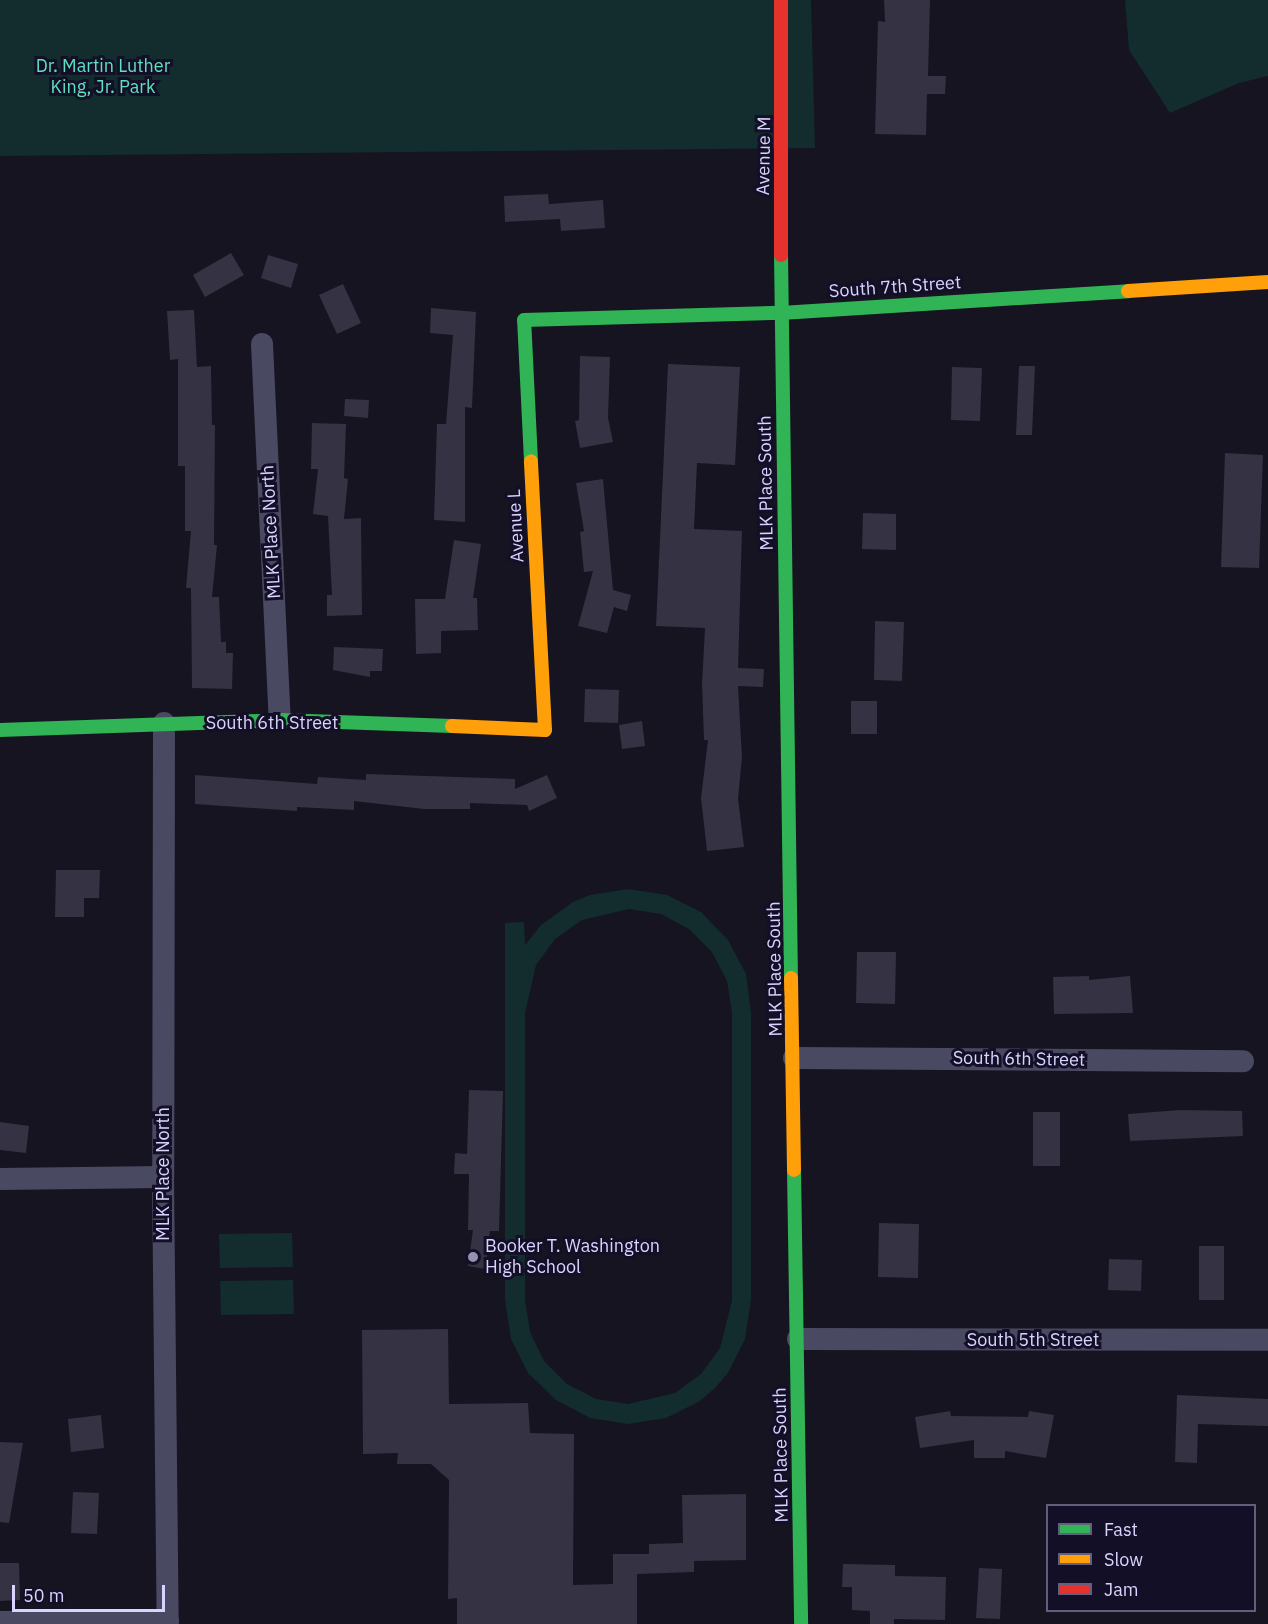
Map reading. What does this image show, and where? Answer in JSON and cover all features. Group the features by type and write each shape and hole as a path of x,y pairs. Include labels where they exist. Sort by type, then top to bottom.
{"street":[{"name":"Avenue M","path":"781,0 781,313"},
{"name":"South 7th Street","path":"524,320 781,313 1268,282"},
{"name":"MLK Place South","path":"781,313 801,1624"},
{"name":"Avenue L","path":"524,320 545,730"},
{"name":"MLK Place North","path":"262,344 280,720"},
{"name":"South 6th Street","path":"0,730 280,720 545,730"},
{"name":"MLK Place North","path":"164,723 163,1177 168,1622"},
{"name":"South 6th Street","path":"794,1058 1243,1061"},
{"path":"0,1179 163,1177"},
{"name":"South 5th Street","path":"798,1339 1268,1340"},
{"path":"0,1622 168,1622"}],"green space":[{"name":"Dr. Martin Luther King, Jr. Park","path":"0,0 811,0 815,148 0,156"},
{"path":"1125,0 1268,0 1268,76 1239,83 1170,113 1129,50"},
{"path":"628,889 667,895 701,912 728,940 746,974 751,1013 751,1300 745,1339 728,1373 700,1401 666,1418 628,1424 590,1418 556,1400 528,1373 511,1339 505,1300 505,923 524,922 525,945 541,925 573,902 590,895","holes":["629,909 661,914 689,929 712,952 727,981 732,1013 732,1301 720,1348 701,1374 675,1393 628,1404 596,1399 567,1384 544,1361 530,1332 525,1300 525,1013 536,965 555,939 582,920"]},
{"path":"292,1233 293,1267 220,1268 219,1234"},
{"path":"293,1280 294,1314 221,1315 220,1281"}],"building":[{"path":"884,0 930,0 928,76 946,76 945,94 927,94 926,135 875,134 878,21 885,22"},
{"path":"548,194 549,204 603,200 605,228 561,231 560,219 505,222 504,196"},
{"path":"231,253 244,275 205,297 193,275"},
{"path":"268,255 298,264 291,288 261,278"},
{"path":"343,284 361,323 337,334 319,295"},
{"path":"431,308 476,312 472,408 465,407 465,522 434,520 437,424 446,424 453,335 430,333"},
{"path":"194,310 197,367 211,366 212,425 215,425 214,545 217,545 212,597 219,597 221,642 226,642 226,653 233,653 232,689 192,688 191,588 186,588 191,531 185,531 185,466 178,466 178,359 170,360 167,311"},
{"path":"580,356 610,357 608,418 613,442 580,448 575,421 579,420"},
{"path":"668,364 740,367 735,465 697,463 694,529 742,531 738,668 764,669 763,687 738,686 742,757 738,799 744,847 707,851 701,798 708,740 704,740 702,684 705,628 656,626"},
{"path":"1019,366 1035,366 1032,435 1016,435"},
{"path":"952,367 982,368 980,421 951,420"},
{"path":"345,399 369,400 368,418 344,416"},
{"path":"312,423 346,424 344,478 348,479 344,519 361,518 362,615 327,616 327,595 332,595 328,516 313,514 318,469 311,469"},
{"path":"1225,453 1263,455 1259,568 1221,567"},
{"path":"603,479 613,590 631,595 627,611 614,607 607,633 578,626 593,571 584,572 580,532 584,531 576,483"},
{"path":"863,513 896,514 896,550 862,549"},
{"path":"454,540 481,544 473,598 477,598 478,630 441,631 441,653 416,654 415,599 445,599"},
{"path":"875,621 904,622 902,681 874,680"},
{"path":"334,647 383,649 382,671 370,671 370,677 333,670"},
{"path":"585,689 619,690 618,723 584,722"},
{"path":"851,701 877,701 877,734 851,734"},
{"path":"642,721 645,746 622,749 619,725"},
{"path":"366,774 515,779 515,789 547,775 557,798 529,811 527,805 470,803 470,809 424,809 354,801 354,810 297,807 297,811 195,804 195,775 317,784 318,777 366,780"},
{"path":"56,870 100,870 99,898 84,898 84,917 55,917"},
{"path":"857,952 896,952 895,1004 856,1003"},
{"path":"1089,976 1089,980 1130,976 1133,1013 1054,1014 1053,977"},
{"path":"469,1090 503,1091 499,1231 490,1231 485,1269 468,1266 473,1230 468,1230 469,1174 454,1174 455,1153 467,1154"},
{"path":"1180,1110 1242,1111 1243,1136 1130,1141 1128,1114"},
{"path":"1033,1112 1060,1112 1060,1166 1033,1166"},
{"path":"0,1122 29,1126 26,1153 0,1150"},
{"path":"879,1223 919,1224 918,1278 878,1277"},
{"path":"1199,1246 1224,1246 1224,1300 1199,1300"},
{"path":"1109,1259 1142,1260 1141,1291 1108,1290"},
{"path":"448,1329 449,1404 528,1403 530,1433 574,1434 573,1585 613,1584 613,1554 649,1554 649,1544 683,1543 682,1495 746,1494 746,1560 694,1561 694,1572 637,1574 637,1624 457,1624 457,1598 448,1599 449,1480 431,1464 397,1464 398,1453 363,1454 362,1330"},
{"path":"1177,1395 1268,1399 1268,1426 1198,1424 1197,1463 1175,1462"},
{"path":"950,1411 951,1416 1028,1417 1029,1411 1054,1415 1046,1458 1005,1451 1005,1458 974,1458 974,1440 920,1448 915,1417"},
{"path":"101,1415 104,1448 71,1452 68,1419"},
{"path":"0,1442 23,1443 9,1523 0,1522"},
{"path":"73,1492 99,1493 97,1534 71,1533"},
{"path":"0,1563 19,1563 20,1600 0,1601"},
{"path":"843,1564 895,1565 895,1576 946,1577 945,1620 894,1619 894,1624 870,1624 870,1611 852,1610 852,1587 842,1587"},
{"path":"979,1568 1002,1569 1000,1619 976,1618"}],"traffic: fast":[{"path":"781,255 791,978"},
{"path":"531,461 524,320 781,313 1128,291"},
{"path":"0,730 280,720 452,726"},
{"path":"794,1170 801,1624"}],"traffic: slow":[{"path":"1128,291 1268,282"},
{"path":"452,726 545,730 531,461"},
{"path":"791,978 794,1170"}],"traffic: jam":[{"path":"781,0 781,255"}],"place":[{"name":"Booker T. Washington High School","path":"473,1257"}]}
